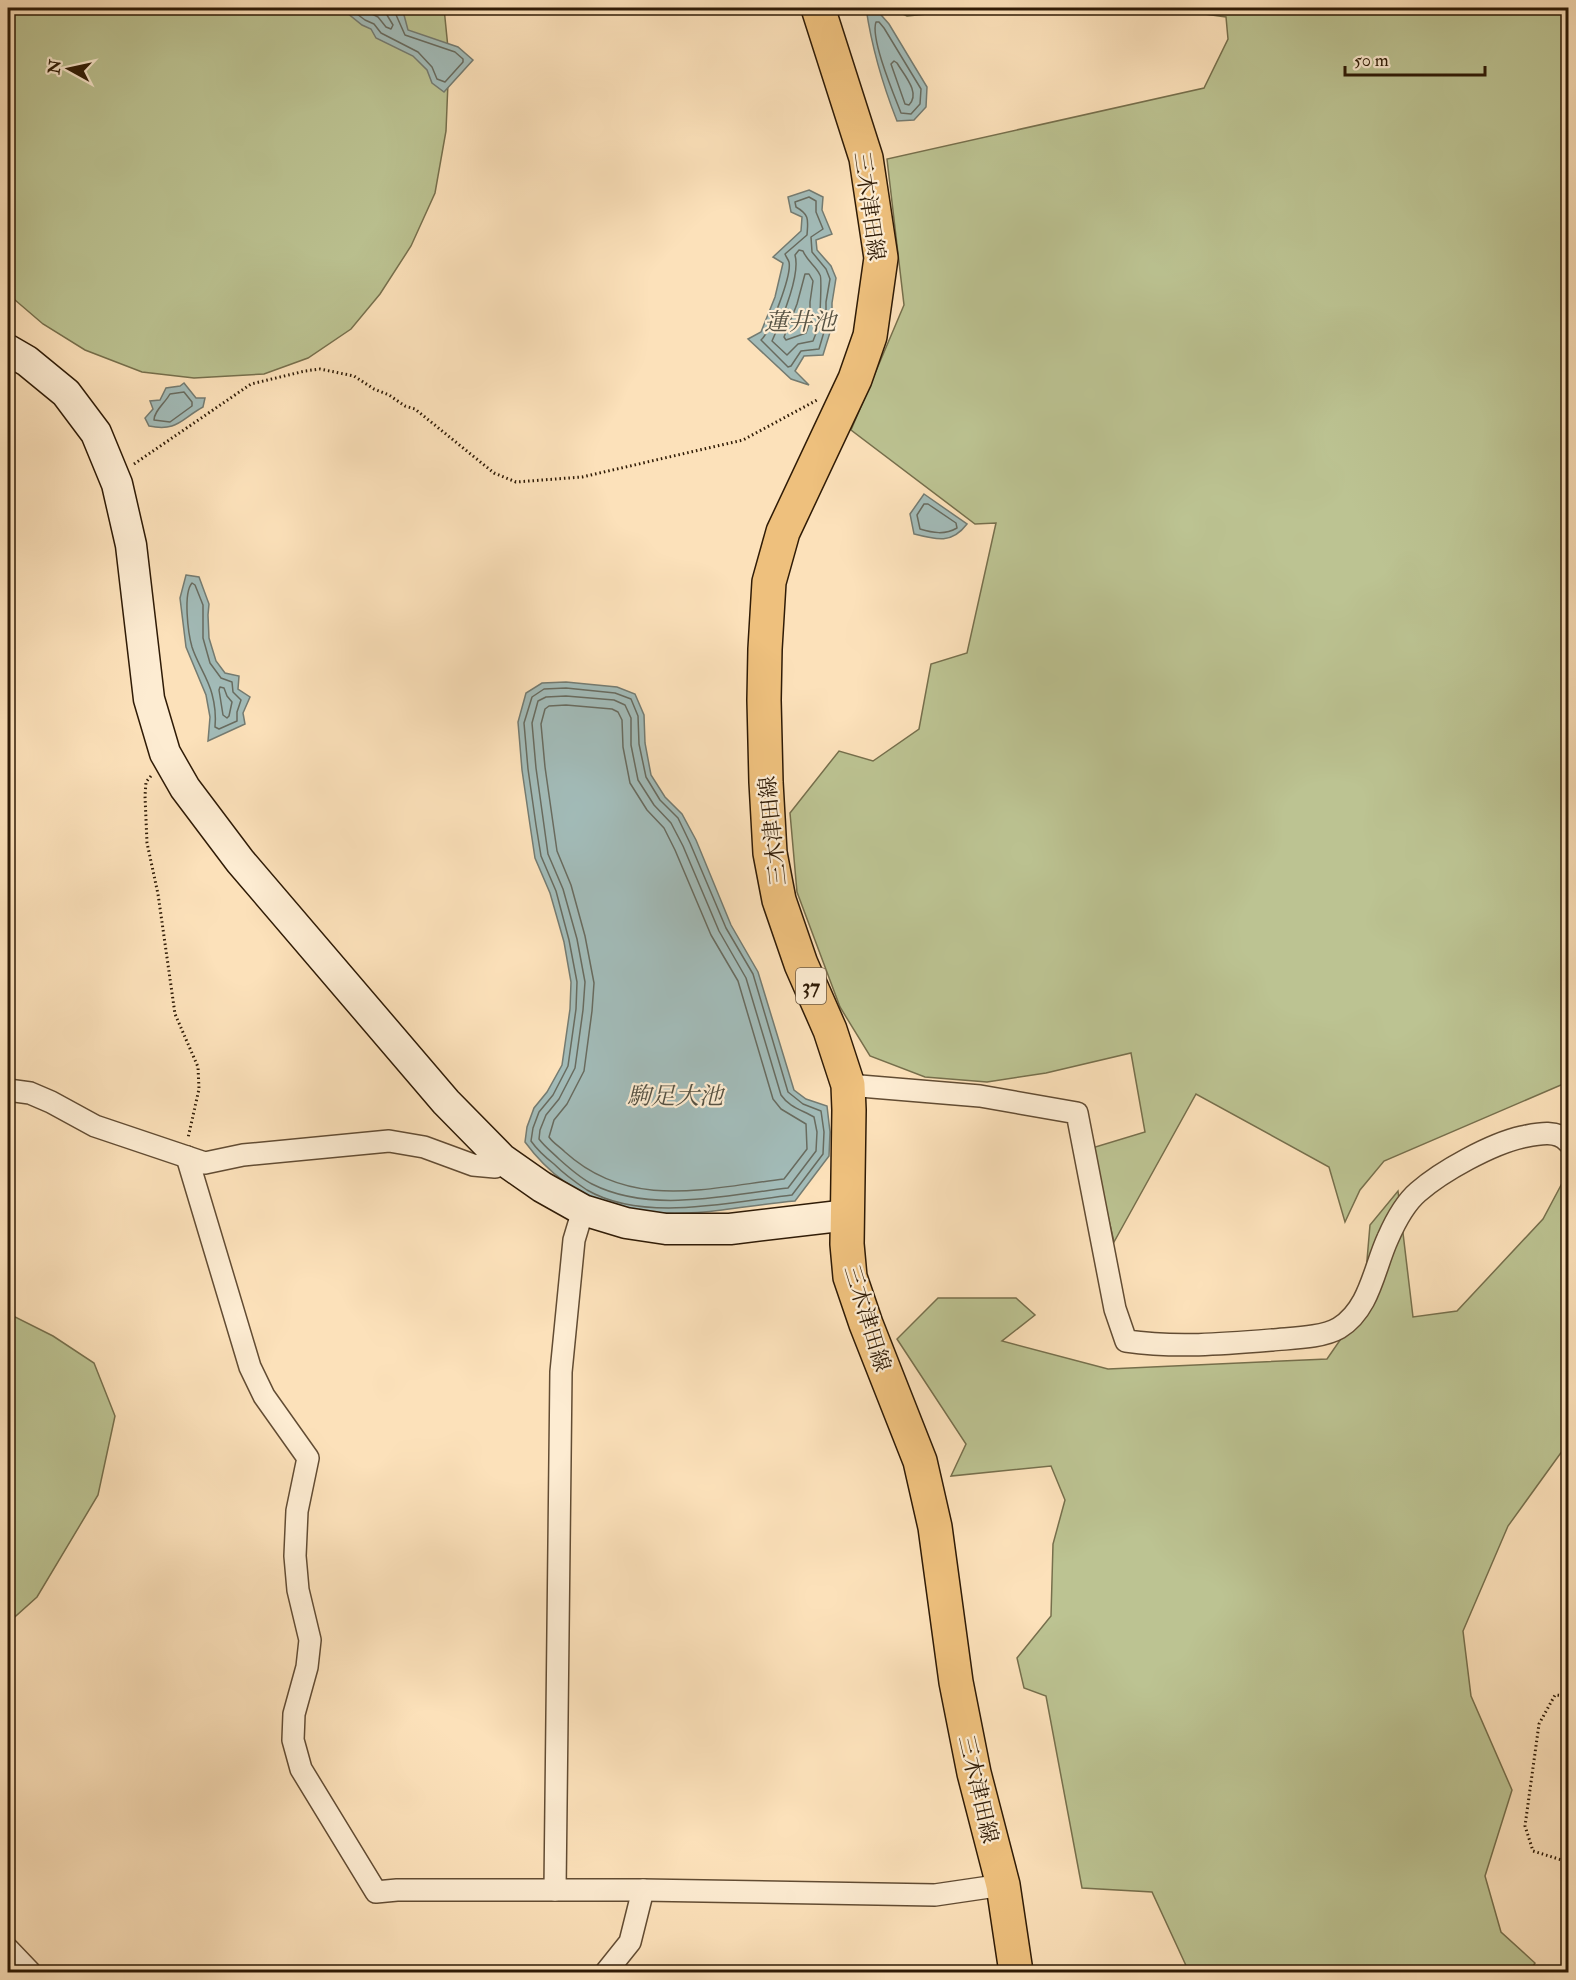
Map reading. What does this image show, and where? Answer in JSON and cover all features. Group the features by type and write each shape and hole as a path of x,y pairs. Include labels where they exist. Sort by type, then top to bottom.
{"main road":[{"name":"三木津田線","path":"818,8 866,158 881,258 870,336 855,379 783,532 769,582 764,700 770,853 779,900 801,964 830,1030 848,1085 847,1244 850,1277 870,1335 920,1461 935,1527 956,1682 969,1751 1003,1885 1016,1972"}],"street":[{"path":"8,350 27,361 66,393 96,433 117,484 130,545 149,699 165,753 185,788 240,861 446,1102 502,1159 542,1187 583,1210 626,1223 666,1229 730,1229 848,1215"},
{"path":"848,1085 980,1096 1077,1113 1115,1309 1126,1341 1156,1345 1222,1344 1302,1338 1336,1329 1351,1319 1372,1284 1387,1240 1401,1212 1417,1193 1456,1166 1509,1140 1542,1132 1564,1137 1569,1142"},
{"path":"8,1090 30,1093 95,1126 205,1162 243,1155 388,1141 424,1147 473,1165 495,1167 502,1159"},
{"path":"187,1157 250,1367 264,1396 308,1458 297,1511 295,1557 298,1590 310,1640 307,1667 294,1714 293,1740 301,1769 376,1892 397,1890 643,1890 935,1895 1003,1885"},
{"path":"555,1890 561,1372 574,1240 583,1210"},
{"path":"606,1972 630,1942 643,1890"},
{"path":"8,1949 30,1972"}],"path":[{"path":"117,484 136,461 250,384 320,369 354,376 405,406 415,409 494,473 516,482 582,477 743,440 817,400 842,407"},
{"path":"165,753 147,782 144,796 147,843 158,894 175,1014 198,1067 199,1089 189,1132 187,1157"},
{"path":"1569,1696 1555,1695 1539,1724 1525,1826 1533,1851 1569,1862"}],"green space":[{"path":"8,8 444,8 449,58 446,131 435,193 411,246 380,294 351,329 308,358 264,374 194,378 142,372 85,350 43,324 8,294"},
{"path":"890,8 989,8 907,16"},
{"path":"1161,8 1568,8 1568,1082 1384,1161 1360,1190 1345,1222 1329,1167 1196,1094 1114,1242 1092,1148 1145,1132 1131,1053 1046,1073 987,1082 925,1077 870,1056 840,1007 797,892 790,813 839,751 873,761 919,729 931,664 967,653 996,523 975,524 851,430 904,305 887,159 1204,88 1228,39 1226,17"},
{"path":"1568,1172 1568,1443 1508,1526 1463,1631 1471,1696 1512,1790 1485,1876 1501,1932 1535,1963 1529,1972 1189,1972 1152,1892 1082,1888 1046,1696 1024,1688 1017,1658 1051,1616 1053,1544 1065,1500 1051,1466 951,1476 966,1444 897,1339 938,1298 1016,1298 1035,1315 1002,1341 1108,1369 1327,1359 1363,1307 1370,1225 1398,1191 1413,1317 1457,1311 1543,1219"},
{"path":"8,1309 13,1316 53,1336 94,1363 115,1416 98,1495 37,1597 8,1623"}],"water":[{"path":"341,8 397,8 404,15 408,30 458,47 473,60 444,92 432,83 427,70 413,56 376,38 371,29 362,25"},
{"path":"866,8 875,8 889,24 927,87 926,107 914,120 897,121 878,66"},
{"name":"蓮井池","path":"809,190 823,197 822,210 832,234 816,240 817,250 831,266 836,278 832,303 832,326 823,355 804,356 795,371 809,385 791,379 748,339 761,332 775,297 783,263 773,257 801,231 802,217 791,212 788,197"},
{"path":"184,383 196,398 205,398 203,407 173,426 149,426 145,418 153,409 150,401 160,400 166,388 180,386"},
{"path":"924,494 967,524 950,538 937,539 914,534 910,514"},
{"path":"186,575 199,577 209,604 209,638 216,661 225,673 239,676 238,689 250,697 243,713 245,724 208,741 210,717 206,695 186,647 180,598"},
{"name":"駒足大池","path":"566,682 617,687 635,694 644,715 645,743 651,775 665,797 682,814 696,840 731,925 758,972 794,1090 806,1099 827,1106 830,1132 829,1156 795,1201 693,1213 638,1211 588,1196 566,1183 545,1165 525,1142 527,1127 534,1108 547,1092 562,1065 570,1009 571,982 564,942 550,893 535,858 522,770 518,722 526,693 542,683"}]}
